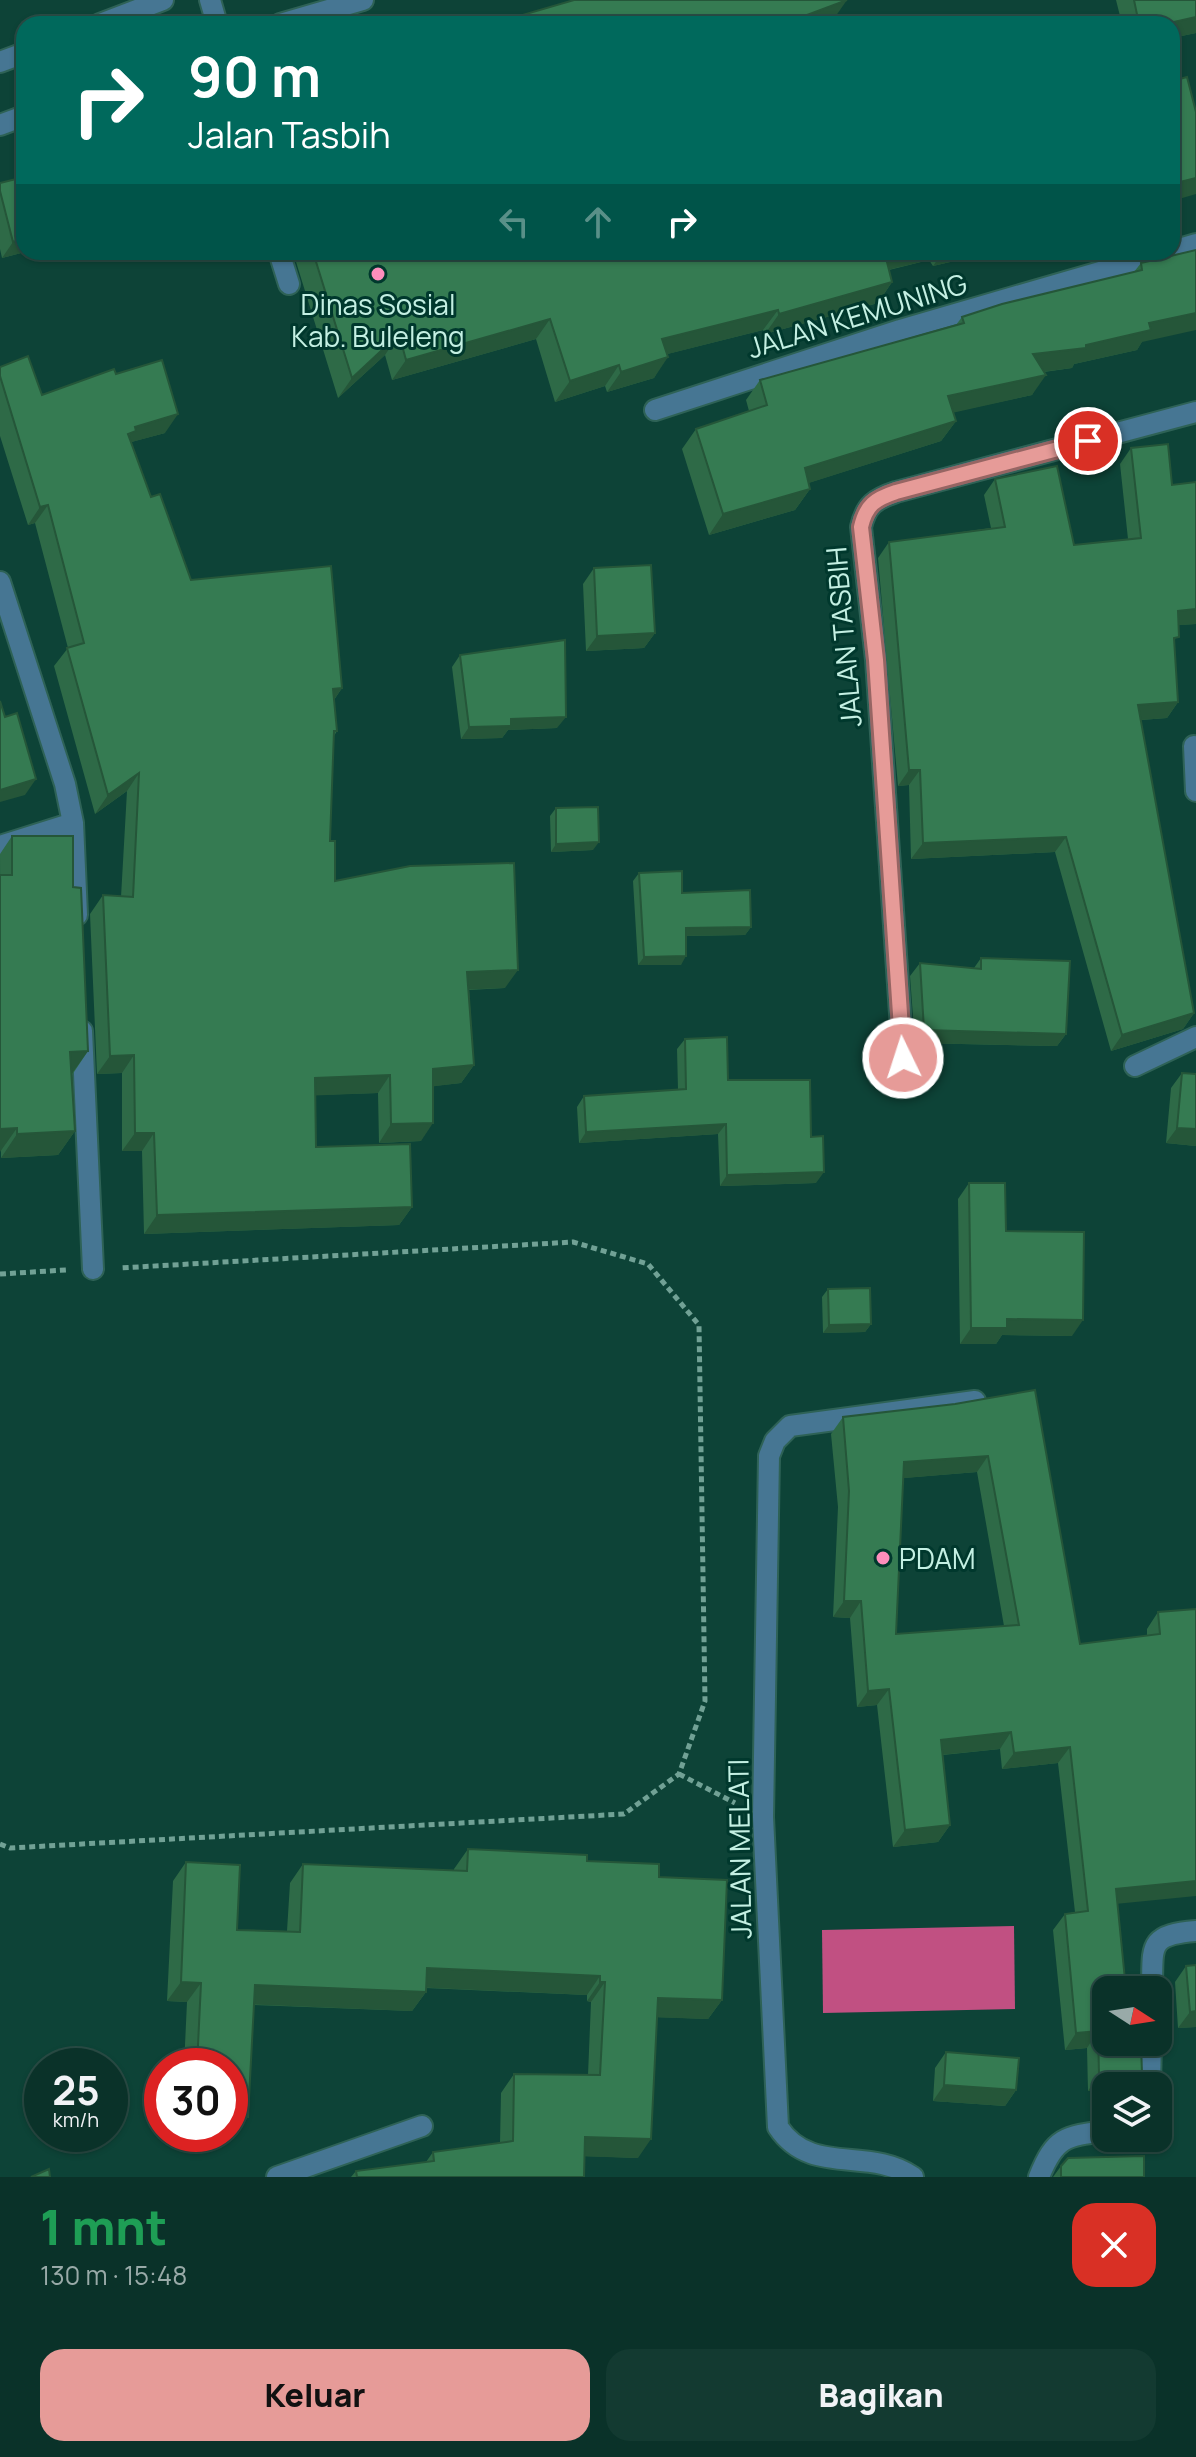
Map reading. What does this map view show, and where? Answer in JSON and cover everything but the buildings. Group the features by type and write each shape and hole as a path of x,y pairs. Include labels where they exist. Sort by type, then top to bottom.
{"street":[{"path":"121,16 163,0"},
{"path":"308,16 363,0"},
{"path":"282,260 289,284"},
{"name":"JALAN KEMUNING","path":"655,410 884,335 1142,260"},
{"name":"JALAN TASBIH","path":"903,1058 876,660 861,527 865,510 876,499 896,492 1196,412"},
{"path":"0,582 65,784 73,823 78,934"},
{"path":"1194,746 1196,791"},
{"path":"0,846 73,823"},
{"path":"82,1014 93,1269"},
{"path":"1135,1066 1196,1037"},
{"name":"JALAN MELATI","path":"913,2177 898,2166 808,2156 788,2144 778,2127 763,1817 769,1456 775,1441 790,1426 975,1401"},
{"path":"1152,1976 1153,1947 1158,1939 1168,1933 1196,1931"},
{"path":"277,2177 422,2126"},
{"path":"1039,2177 1048,2155 1057,2144 1070,2136 1092,2133"}],"path":[{"path":"0,1274 573,1242 648,1264 699,1325 702,1352 705,1701 679,1774 624,1814 10,1848 0,1844"},
{"path":"679,1774 763,1817"}],"shaded area":[{"path":"1014,1926 1015,2009 823,2013 822,1930"}],"place":[{"name":"Dinas Sosial Kab. Buleleng","path":"378,274"},
{"name":"PDAM","path":"883,1558"}],"route":[{"path":"903,1058 876,660 861,527 865,510 876,499 896,492 1088,441"}]}
